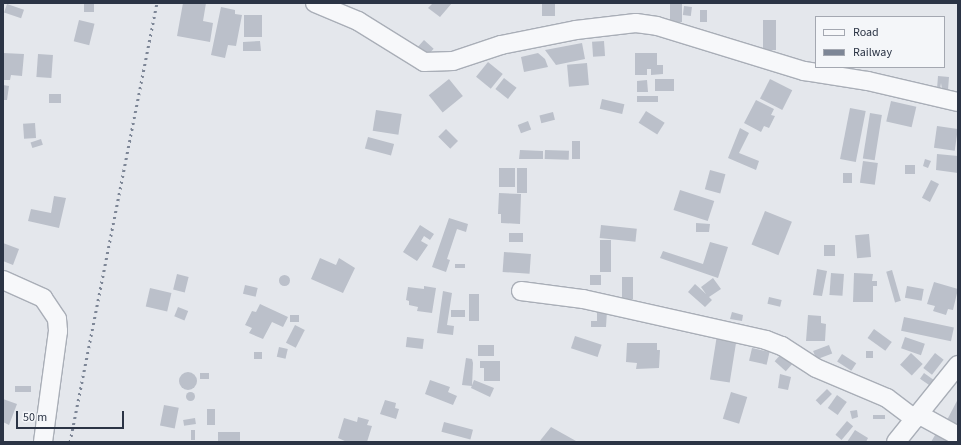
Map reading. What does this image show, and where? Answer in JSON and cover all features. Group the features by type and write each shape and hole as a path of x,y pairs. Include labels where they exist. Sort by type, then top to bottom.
{"street":[{"path":"315,3 358,21 424,62 454,60 501,46 576,30 636,24 657,26 804,71 868,81 958,102"},
{"path":"3,280 43,298 57,319 58,331 43,442"},
{"path":"521,291 583,299 766,340 782,346 816,368 887,398 916,416 958,436"},
{"path":"896,442 958,365"}],"building":[{"path":"84,3 94,3 94,12 84,12"},
{"path":"183,3 206,3 203,21 213,23 210,42 177,36"},
{"path":"433,3 452,3 440,17 428,8"},
{"path":"542,3 555,3 555,16 542,16"},
{"path":"7,4 24,10 21,18 4,13"},
{"path":"670,4 682,4 682,22 670,22"},
{"path":"684,6 692,7 691,16 683,15"},
{"path":"221,7 235,10 235,14 242,15 236,46 228,45 225,58 211,55"},
{"path":"700,10 707,10 707,22 700,22"},
{"path":"244,15 262,15 262,37 244,37"},
{"path":"79,20 95,24 89,45 74,41"},
{"path":"763,20 776,20 776,50 763,50"},
{"path":"424,40 434,49 425,58 415,50"},
{"path":"260,41 261,51 243,51 243,42"},
{"path":"604,41 605,56 593,57 592,42"},
{"path":"582,43 585,59 556,65 545,50"},
{"path":"3,53 24,54 22,76 11,75 10,80 3,80"},
{"path":"538,53 545,59 548,67 524,72 521,57"},
{"path":"635,53 657,53 657,65 663,65 663,74 651,75 651,69 647,69 647,75 635,75"},
{"path":"38,54 53,55 51,78 36,77"},
{"path":"488,62 503,74 491,89 476,77"},
{"path":"587,63 589,85 569,87 567,65"},
{"path":"938,76 949,77 948,90 942,89 941,83 940,89 937,89"},
{"path":"504,78 517,88 508,99 495,89"},
{"path":"449,79 463,96 443,112 429,95"},
{"path":"655,79 674,79 674,91 655,91"},
{"path":"770,79 792,90 782,110 760,99"},
{"path":"647,80 648,92 637,92 637,81"},
{"path":"3,85 9,86 7,100 3,100"},
{"path":"49,94 61,94 61,103 49,103"},
{"path":"637,96 658,96 658,102 637,102"},
{"path":"602,99 624,104 622,114 600,109"},
{"path":"756,100 774,109 771,115 775,116 769,128 764,126 761,132 744,123"},
{"path":"891,101 916,107 912,127 886,121"},
{"path":"850,108 866,111 856,162 840,159"},
{"path":"376,110 402,114 398,135 373,131"},
{"path":"646,111 665,123 657,135 639,123"},
{"path":"553,112 555,120 541,123 539,115"},
{"path":"870,113 882,115 875,160 863,158"},
{"path":"528,121 531,129 521,133 518,125"},
{"path":"35,123 36,138 24,139 23,124"},
{"path":"937,126 958,129 955,151 934,148"},
{"path":"740,128 749,133 739,153 759,161 756,170 728,158"},
{"path":"446,129 458,141 450,149 438,137"},
{"path":"368,137 394,144 391,156 365,149"},
{"path":"41,139 43,145 32,148 31,142"},
{"path":"572,141 580,141 580,159 572,159"},
{"path":"520,150 543,151 543,159 519,159"},
{"path":"545,150 569,151 569,160 545,159"},
{"path":"937,154 958,156 958,173 936,170"},
{"path":"925,159 931,161 928,168 923,166"},
{"path":"863,161 878,163 875,185 860,183"},
{"path":"905,165 915,165 915,174 905,174"},
{"path":"499,168 515,168 515,187 499,187"},
{"path":"517,168 527,168 527,193 517,193"},
{"path":"710,170 725,174 720,193 705,189"},
{"path":"843,173 852,173 852,183 843,183"},
{"path":"931,180 939,184 930,202 922,198"},
{"path":"680,190 714,201 708,221 674,210"},
{"path":"499,193 521,194 520,224 501,223 501,214 498,214"},
{"path":"54,196 66,198 59,228 28,221 31,209 51,213"},
{"path":"765,211 792,222 778,255 752,244"},
{"path":"449,218 468,224 466,232 457,229 447,259 450,260 446,272 432,267"},
{"path":"696,223 710,224 709,232 696,232"},
{"path":"420,225 434,234 430,240 424,236 421,241 428,245 417,261 403,252"},
{"path":"601,225 637,229 635,242 600,238"},
{"path":"509,233 523,233 523,242 509,242"},
{"path":"869,234 871,257 857,258 855,235"},
{"path":"600,240 611,240 611,272 600,272"},
{"path":"710,242 728,247 718,278 660,258 663,251 703,264"},
{"path":"3,243 19,249 13,265 3,261"},
{"path":"824,245 835,245 835,256 824,256"},
{"path":"504,252 531,254 530,274 503,272"},
{"path":"320,258 336,265 339,258 355,268 343,293 311,279"},
{"path":"455,264 465,264 465,268 455,268"},
{"path":"817,269 827,271 822,296 813,295"},
{"path":"892,270 901,301 895,302 886,272"},
{"path":"831,273 844,274 842,296 829,295"},
{"path":"854,273 873,274 872,281 877,281 877,286 873,286 873,302 853,302"},
{"path":"177,274 189,277 185,292 173,290"},
{"path":"284,274 288,276 290,280 288,284 284,286 280,284 278,280 280,276"},
{"path":"590,275 601,275 601,285 590,285"},
{"path":"622,277 633,277 633,299 622,299"},
{"path":"713,278 721,289 709,297 712,300 705,307 688,292 695,284 706,294 701,287"},
{"path":"934,282 958,289 953,310 948,309 946,315 933,311 935,306 927,304"},
{"path":"245,285 258,288 256,297 243,294"},
{"path":"424,286 436,288 432,313 417,311 418,307 409,305 409,301 406,300 408,287 424,289"},
{"path":"907,286 924,289 922,301 905,298"},
{"path":"150,288 171,293 167,311 146,307"},
{"path":"443,291 452,293 447,325 454,326 453,335 437,333"},
{"path":"469,294 479,294 479,321 469,321"},
{"path":"769,297 782,300 780,307 767,304"},
{"path":"260,304 288,317 283,327 272,322 263,339 249,333 252,328 245,325 252,311 256,312"},
{"path":"178,307 188,311 184,320 174,316"},
{"path":"451,310 465,310 465,317 451,317"},
{"path":"597,311 607,311 606,327 591,327 591,321 597,321"},
{"path":"732,312 743,315 742,321 730,319"},
{"path":"290,315 299,315 299,322 290,322"},
{"path":"808,315 821,316 821,323 826,324 825,341 806,341"},
{"path":"904,317 954,328 951,341 901,331"},
{"path":"295,325 305,330 296,348 286,343"},
{"path":"874,329 892,342 885,351 868,338"},
{"path":"717,335 737,338 730,383 710,379"},
{"path":"575,336 602,345 598,357 571,348"},
{"path":"407,337 424,339 423,349 406,347"},
{"path":"905,337 925,344 921,355 901,348"},
{"path":"627,343 657,343 657,350 660,350 659,368 636,369 637,363 626,362"},
{"path":"478,345 494,345 494,356 478,356"},
{"path":"829,345 832,353 816,359 813,351"},
{"path":"279,347 288,349 286,359 277,357"},
{"path":"752,348 770,352 767,365 749,361"},
{"path":"866,351 873,351 873,358 866,358"},
{"path":"254,352 262,352 262,359 254,359"},
{"path":"782,353 793,363 786,371 775,361"},
{"path":"911,353 923,364 912,376 900,365"},
{"path":"935,353 944,360 932,375 923,368"},
{"path":"842,354 856,363 851,371 837,362"},
{"path":"466,358 472,359 473,363 472,386 462,385"},
{"path":"480,361 500,361 500,381 484,381 484,368 480,368"},
{"path":"184,372 192,372 197,377 195,388 192,390 184,390 179,385 179,377"},
{"path":"200,373 209,373 209,379 200,379"},
{"path":"924,373 934,380 930,386 920,379"},
{"path":"780,374 791,377 788,390 778,388"},
{"path":"430,380 450,387 448,392 457,396 453,405 425,394"},
{"path":"474,380 494,388 490,397 471,388"},
{"path":"15,386 31,386 31,392 15,392"},
{"path":"827,389 832,394 821,405 816,400"},
{"path":"188,392 192,392 194,396 192,400 188,400 186,398 186,394"},
{"path":"731,392 747,397 739,424 723,419"},
{"path":"837,395 847,402 838,415 828,408"},
{"path":"3,399 17,404 9,425 3,422"},
{"path":"958,399 958,426 947,420"},
{"path":"385,400 396,403 395,408 399,409 396,419 380,414"},
{"path":"164,405 179,408 175,428 160,426"},
{"path":"207,409 215,409 215,425 207,425"},
{"path":"857,410 858,417 852,419 850,411"},
{"path":"873,415 885,415 885,419 873,419"},
{"path":"358,417 369,420 367,425 372,426 367,442 347,442 338,438 344,418 357,422"},
{"path":"195,418 196,424 184,426 183,420"},
{"path":"847,421 853,426 842,440 835,435"},
{"path":"444,422 473,430 470,439 441,432"},
{"path":"551,427 576,441 539,442"},
{"path":"191,430 195,430 195,440 191,440"},
{"path":"855,430 868,438 866,442 847,442"},
{"path":"938,430 951,442 931,442"},
{"path":"218,432 240,432 240,442 218,442"}],"railway":[{"path":"70,442 157,3"}]}
